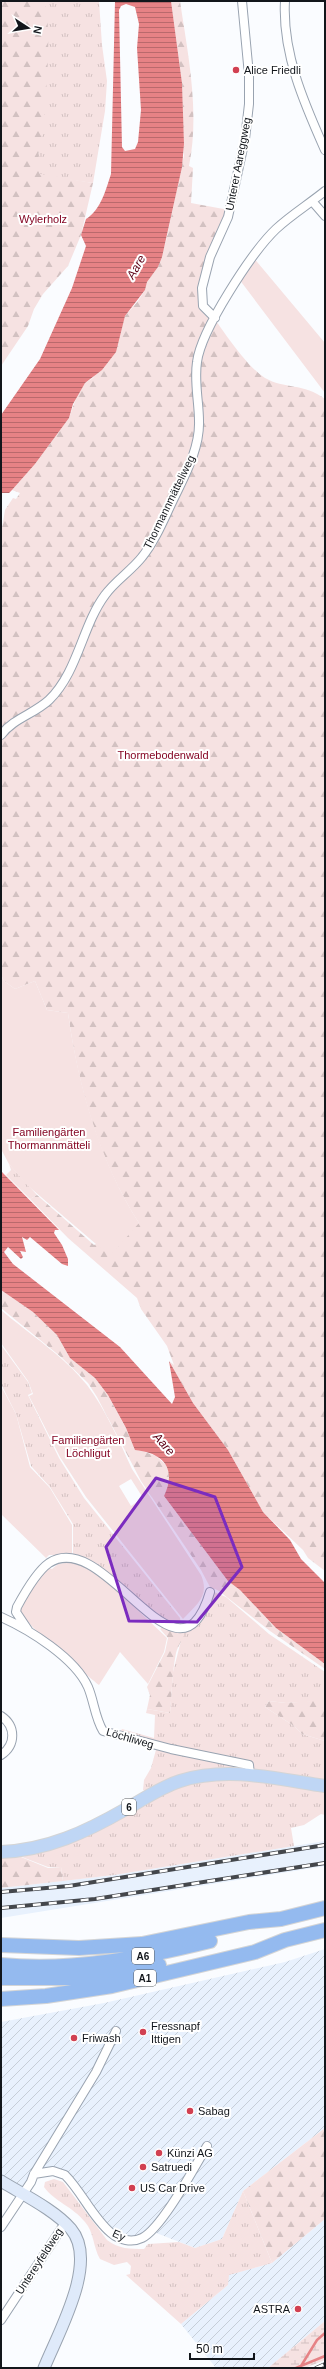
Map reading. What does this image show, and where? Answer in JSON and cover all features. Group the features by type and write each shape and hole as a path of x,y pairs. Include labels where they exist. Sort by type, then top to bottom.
{"highway":[{"path":"1,1945 56,1948 119,1946 184,1937 249,1922 280,1919 325,1908"},
{"name":"A6","path":"1,1965 61,1967 121,1960 251,1931 280,1919"},
{"name":"A1","path":"1,1999 46,1996 112,1986 255,1952 285,1940 325,1930"},
{"name":"A6","path":"1,1978 54,1980 100,1976 154,1966 253,1943 285,1940"}],"main road":[{"name":"6","path":"1,1852 42,1847 78,1835 156,1792 180,1781 223,1774 250,1775 325,1786"},
{"path":"1,2181 65,2222 78,2241 82,2262 73,2297 44,2368"}],"street":[{"name":"Unterer Aareggweg","path":"215,318 203,306 202,288 210,257 228,217 245,139 249,104 249,76 242,1"},
{"path":"285,1 285,30 292,63 325,150"},
{"name":"Thormannmätteliweg","path":"1,735 16,720 48,700 58,688 78,656 105,596 132,569 154,538 194,451 200,422 196,380 197,361 203,341 215,318 259,248 274,231 325,191"},
{"path":"312,201 325,216"},
{"name":"Löchliweg","path":"29,1631 16,1612 17,1607 44,1568 54,1561 73,1560 94,1567 146,1610 165,1624 178,1629 186,1629 197,1622 201,1616 210,1592"},
{"name":"Löchliweg","path":"1,1617 29,1631 62,1658 83,1678 102,1731 171,1749 249,1765 250,1775"},
{"path":"1,1716 10,1724 12,1733 10,1746 1,1755"},
{"path":"1,2227 31,2182 34,2174 96,2072 116,2031"},
{"name":"Ey","path":"34,2174 53,2171 65,2176 112,2234 125,2240 137,2239 147,2235 159,2221 207,2146"},
{"name":"Untereyfeldweg","path":"1,2320 65,2222"}],"highlighted area":[{"path":"156,1478 215,1497 242,1567 197,1622 129,1621 106,1547"}],"shaded area":[{"path":"325,1841 325,1866 1,1918 1,1888 114,1875"},
{"path":"325,1949 325,2128 243,2191 222,2239 195,2248 151,2231 142,2238 118,2238 65,2175 34,2174 22,2195 1,2181 1,2022 104,2003 285,1962"},
{"path":"325,2219 325,2321 268,2368 216,2368 181,2324 228,2285 228,2275 272,2263"}],"green space":[{"name":"Wylerholz","path":"1,1 45,1 48,30 48,64 43,129 38,157 40,174 93,183 81,235 68,266 43,294 34,309 28,326 1,366"},
{"path":"45,1 99,1 102,45 107,81 105,111 93,183 44,176 40,174 37,167 46,71"},
{"name":"Thormebodenwald","path":"171,1 180,1 192,84 193,125 189,166 193,168 191,203 229,210 210,257 202,302 240,354 257,372 265,378 279,384 302,388 325,399 325,1571 308,1558 303,1550 263,1512 228,1450 193,1403 169,1361 174,1365 167,1346 141,1309 137,1298 68,1238 30,1199 37,1195 94,1245 139,1223 112,1174 92,1122 78,1068 68,1013 47,1010 35,981 15,989 4,981 1,975 1,534 5,510 13,498 16,499 20,493 12,490 35,464 69,418 79,390 85,383 93,378 120,333 125,316 138,301 145,290 147,282 158,267 166,241 184,155 182,83"},
{"path":"253,257 325,343 325,393 239,279"},
{"name":"Familiengärten Thormannmätteli","path":"1,975 4,981 15,989 35,981 47,1010 68,1013 78,1068 102,1149 125,1199 139,1223 110,1256 27,1185 9,1164 1,1149"},
{"path":"9,1164 37,1195 30,1199 6,1175 11,1170"},
{"path":"1,1290 33,1312 57,1335 70,1358 95,1378 108,1395 130,1436 142,1451 156,1456 166,1465 171,1475 170,1484 164,1496 228,1581 240,1590 276,1628 325,1664 325,1669 270,1631 219,1591 215,1589 210,1592 210,1587 201,1570 141,1481 97,1397 88,1383 61,1357 1,1308"},
{"name":"Familiengärten Löchligut","path":"1,1310 68,1364 78,1374 94,1395 112,1426 132,1469 201,1575 204,1589 201,1599 183,1619 86,1497 60,1457 29,1396 33,1394 28,1381 1,1343","holes":["131,1479 143,1498 131,1506 119,1486"]},
{"path":"1,1345 28,1382 32,1393 28,1395 59,1458 84,1498 180,1618 182,1629 178,1629 73,1559 73,1524 50,1487 31,1466 16,1414 1,1384"},
{"name":"Familiengärten Löchligut","path":"1,1386 16,1414 30,1467 50,1488 72,1525 72,1558 55,1558 53,1555 49,1555 46,1558 1,1514"},
{"path":"72,1562 99,1573 167,1638 164,1652 148,1684 120,1652 99,1685 23,1617 20,1611 23,1601 31,1588 48,1568 52,1569 58,1564"},
{"path":"214,1592 226,1597 269,1634 325,1672 325,1701 286,1703 269,1701 265,1707 294,1726 302,1734 325,1741 325,1786 238,1773 155,1791 143,1790 144,1780 151,1768 157,1746 118,1736 122,1729 154,1738 155,1715 146,1713 147,1709 170,1713 173,1672 184,1629 186,1629"},
{"path":"165,1624 184,1629 176,1653 170,1713 147,1709 150,1695 147,1687 165,1652 168,1638 160,1629"},
{"path":"324,1700 325,1741 302,1734 294,1726 265,1707 269,1701 286,1703"},
{"path":"238,1779 325,1790 325,1815 321,1814 304,1825 291,1828 294,1846 114,1875 63,1881 61,1867 48,1867 22,1857 44,1851 170,1789 200,1781"},
{"path":"21,1857 48,1868 61,1867 63,1881 1,1888 1,1858"},
{"path":"325,2128 325,2219 272,2263 243,2191"},
{"path":"54,2179 63,2182 107,2240 120,2247 134,2249 144,2249 148,2244 179,2242 195,2248 222,2239 243,2191 272,2263 229,2275 228,2285 181,2324 126,2275 130,2274 131,2266 127,2262 114,2265 100,2259 90,2230 85,2222 75,2212 53,2197 44,2187 45,2182"},
{"path":"325,2321 325,2360 305,2368 268,2368"}],"water":[{"name":"Aare","path":"115,1 171,1 182,83 184,144 182,167 162,257 158,267 147,282 145,290 125,316 116,352 102,370 85,383 73,404 69,418 35,464 9,493 1,493 1,415 40,359 72,288 86,246 81,235 86,219 96,210 99,205 111,174","holes":["126,4 135,7 139,24 137,48 141,110 138,142 135,149 125,151 122,147 119,10 121,6"]},
{"name":"Aare","path":"1,1171 59,1230 55,1230 54,1233 62,1245 68,1259 68,1266 62,1264 30,1237 27,1240 22,1237 26,1252 20,1251 23,1257 21,1259 8,1247 4,1252 13,1264 120,1347 172,1404 175,1397 169,1361 193,1403 228,1450 263,1512 290,1540 301,1559 325,1583 325,1664 276,1628 240,1590 228,1581 164,1496 169,1478 168,1470 165,1464 154,1455 135,1450 126,1428 108,1395 95,1378 70,1358 57,1335 33,1312 1,1290"}],"waterway":[{"path":"301,2366 317,2340 325,2333"},
{"path":"296,2368 325,2356"}],"railway":[{"path":"1,1892 69,1886 325,1845"},
{"path":"1,1908 95,1899 325,1863"},
{"path":"316,2368 325,2364"}],"place":[{"name":"Alice Friedli","path":"236,70"},
{"name":"Fressnapf Ittigen","path":"143,2032"},
{"name":"Friwash","path":"74,2038"},
{"name":"Sabag","path":"190,2111"},
{"name":"Künzi AG","path":"159,2153"},
{"name":"Satruedi","path":"143,2167"},
{"name":"US Car Drive","path":"132,2188"},
{"name":"ASTRA","path":"298,2309"}]}
